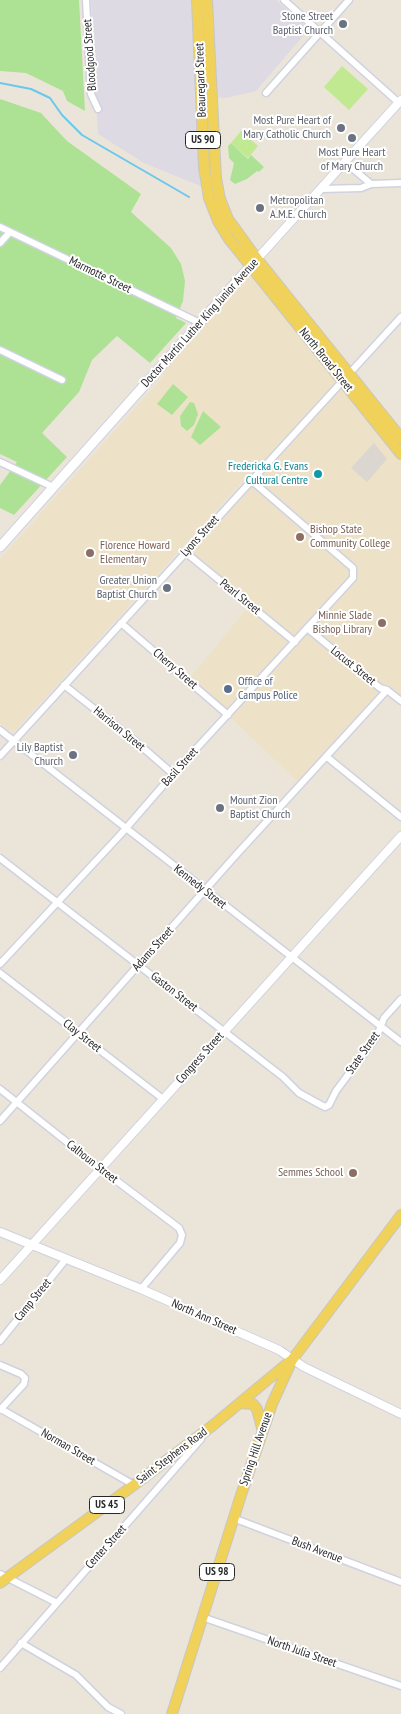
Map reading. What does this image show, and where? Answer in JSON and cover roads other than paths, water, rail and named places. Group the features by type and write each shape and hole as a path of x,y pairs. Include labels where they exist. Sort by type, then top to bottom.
{"main road":[{"name":"Beauregard Street","path":"197,0 204,167 209,198 218,221 229,239 254,263"},
{"name":"Beauregard Street","path":"207,0 214,158 218,192 228,220 254,263"},
{"name":"Doctor Martin Luther King Junior Avenue","path":"0,547 254,263"},
{"name":"North Broad Street","path":"254,263 345,377 401,454"},
{"name":"North Broad Street","path":"345,377 401,438"},
{"name":"Spring Hill Avenue","path":"172,1714 262,1429 292,1360 401,1215"},
{"name":"Saint Stephens Road","path":"2,1578 134,1485 212,1426 292,1360"},
{"path":"240,1403 253,1404 258,1409 262,1429"}],"street":[{"name":"Bloodgood Street","path":"86,0 92,94 98,109"},
{"path":"284,0 400,102"},
{"path":"266,93 349,0"},
{"name":"Doctor Martin Luther King Junior Avenue","path":"254,263 400,102"},
{"path":"344,162 371,184"},
{"path":"320,189 361,188 371,184 401,184"},
{"name":"Marmotte Street","path":"0,227 200,323"},
{"path":"0,243 10,232"},
{"name":"Lyons Street","path":"0,756 401,317"},
{"path":"0,350 62,380"},
{"path":"0,462 54,487"},
{"name":"Basil Street","path":"0,964 353,578 353,568 251,480"},
{"name":"Pearl Street","path":"185,552 295,642"},
{"name":"Cherry Street","path":"121,623 228,715"},
{"name":"Locust Street","path":"307,628 380,688 401,701"},
{"name":"Harrison Street","path":"64,685 134,740 173,774"},
{"path":"386,690 327,757 401,817"},
{"name":"Kennedy Street","path":"0,730 401,1042"},
{"name":"Adams Street","path":"0,1121 205,890 327,757"},
{"name":"Congress Street","path":"0,1280 401,836"},
{"name":"Gaston Street","path":"0,858 283,1077 299,1092 325,1107"},
{"name":"Clay Street","path":"0,973 163,1099"},
{"name":"State Street","path":"325,1107 329,1105 336,1091 377,1036 384,1018 401,999"},
{"name":"Calhoun Street","path":"0,1089 179,1228 182,1235 180,1243 141,1289"},
{"name":"North Ann Street","path":"0,1232 141,1289 279,1350 304,1367 401,1414"},
{"name":"Camp Street","path":"0,1341 66,1259"},
{"path":"0,1365 22,1374 25,1378 24,1384 1,1410"},
{"name":"Norman Street","path":"1,1410 134,1485"},
{"name":"Center Street","path":"0,1668 212,1426"},
{"name":"Bush Avenue","path":"233,1518 401,1582"},
{"path":"2,1578 57,1602"},
{"name":"North Julia Street","path":"202,1617 401,1686"},
{"path":"22,1643 76,1675 108,1707 121,1714"}],"waterway":[{"path":"0,83 31,89 50,98 62,115 82,135 189,197"}],"place":[{"name":"Stone Street Baptist Church","path":"343,24"},
{"name":"Most Pure Heart of Mary Catholic Church","path":"341,128"},
{"name":"Most Pure Heart of Mary Church","path":"352,138"},
{"name":"Metropolitan A.M.E. Church","path":"260,208"},
{"name":"Fredericka G. Evans Cultural Centre","path":"318,474"},
{"name":"Bishop State Community College","path":"300,537"},
{"name":"Florence Howard Elementary","path":"90,553"},
{"name":"Greater Union Baptist Church","path":"167,588"},
{"name":"Minnie Slade Bishop Library","path":"382,623"},
{"name":"Office of Campus Police","path":"228,689"},
{"name":"Lily Baptist Church","path":"73,755"},
{"name":"Mount Zion Baptist Church","path":"220,808"},
{"name":"Semmes School","path":"353,1173"}]}
